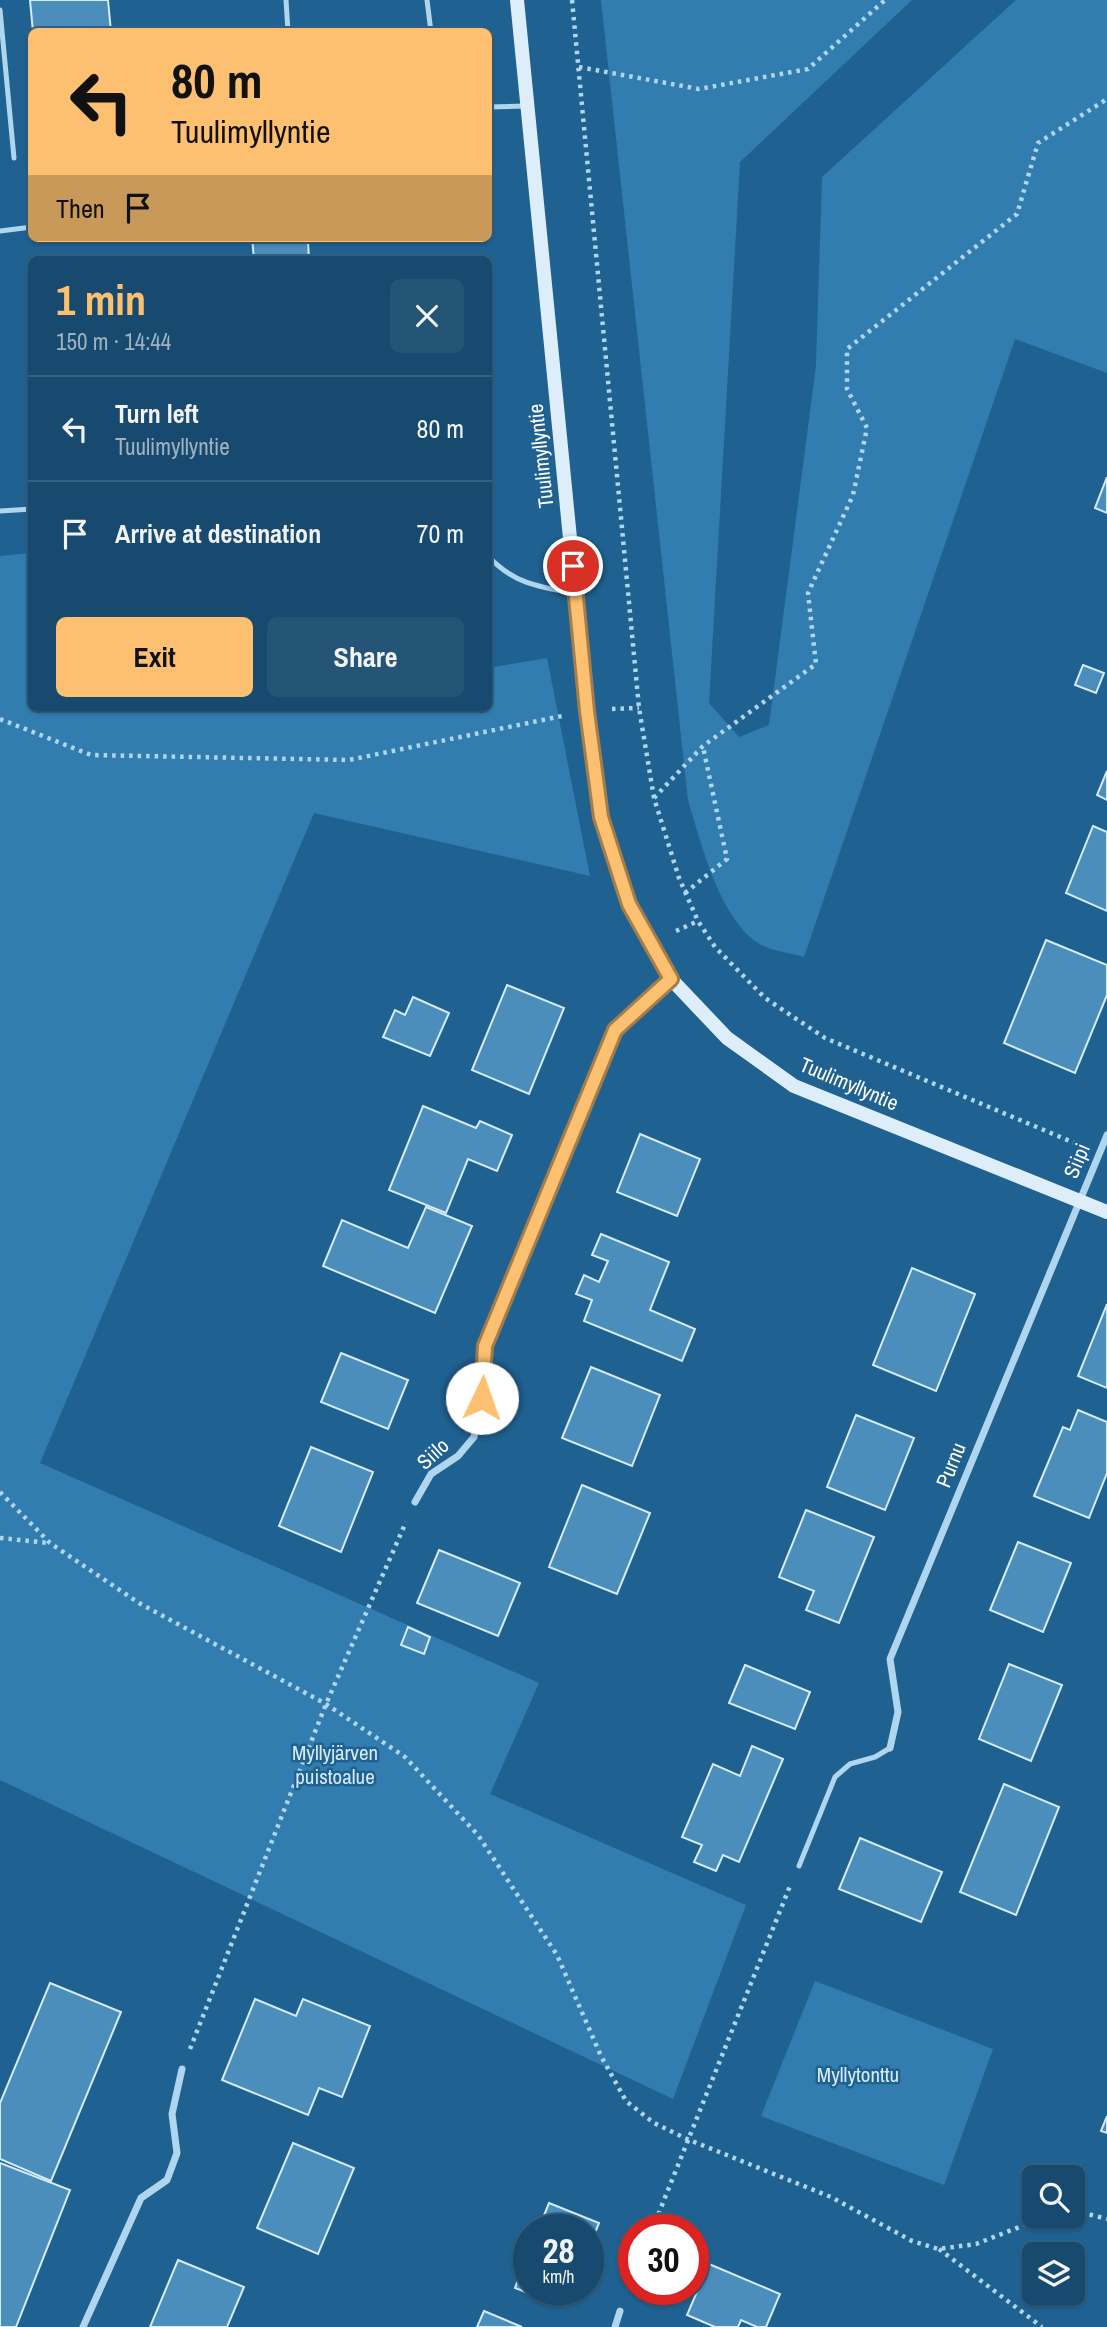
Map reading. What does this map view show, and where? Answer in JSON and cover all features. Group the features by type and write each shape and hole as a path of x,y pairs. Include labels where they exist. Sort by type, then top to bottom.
{"street":[{"name":"Tuulimyllyntie","path":"517,0 587,711 601,817 629,904 671,979 727,1038 794,1086 1107,1212"},
{"name":"Siilo","path":"415,1502 431,1474 458,1456 474,1437 482,1398 485,1346 615,1030 671,979"},
{"name":"Siipi","path":"1079,1201 1107,1135"},
{"name":"Purnu","path":"890,1748 898,1712 890,1659 1079,1201"},
{"path":"83,2327 141,2198 167,2179 177,2153 172,2114 182,2069"},
{"path":"615,2327 620,2311"}],"lane":[{"path":"286,0 288,28"},
{"path":"427,0 430,28"},
{"path":"0,10 14,158"},
{"path":"492,107 528,106"},
{"path":"0,230 28,227"},
{"path":"0,511 28,509"},
{"path":"492,560 503,571 537,587 576,593"},
{"path":"799,1866 835,1777 850,1764 875,1757 890,1748"}],"path":[{"path":"572,0 639,708 654,798 685,893 715,947 765,998 825,1038 1099,1154"},
{"path":"579,67 699,89 808,69 885,0"},
{"path":"654,798 703,746 816,664 808,593 853,495 867,428 847,389 847,349 1017,214 1038,143 1107,99"},
{"path":"0,719 91,755 349,760 587,711 639,708"},
{"path":"685,893 727,859 703,746"},
{"path":"0,1492 50,1543 139,1603 326,1704 405,1758 478,1835 557,1955 601,2056 626,2101 654,2123 687,2140 831,2197 912,2241 938,2249 1042,2327"},
{"path":"182,2069 326,1704 415,1502"},
{"path":"0,1538 50,1543"},
{"path":"658,2214 799,1866"},
{"path":"1085,2213 1107,2218"},
{"path":"938,2249 976,2244 1022,2226"}],"green space":[{"path":"601,0 912,0 740,162 709,703 739,737 769,725 816,366 822,177 1016,0 1107,0 1107,373 1015,339 804,957 763,946 744,931 732,916 713,878 688,800"},
{"name":"Myllyjärven puistoalue","path":"28,553 28,711 492,711 492,667 547,658 590,876 314,813 40,1463 539,1683 490,1794 746,1905 673,2099 0,1780 0,556"},
{"name":"Myllytonttu","path":"815,1981 993,2049 944,2185 761,2116"}],"building":[{"path":"30,0 108,0 111,28 33,28"},
{"path":"252,242 308,242 309,256 254,256"},
{"path":"1107,477 1107,513 1095,508"},
{"path":"1083,665 1104,673 1096,693 1075,685"},
{"path":"1107,771 1107,800 1097,795"},
{"path":"1093,826 1107,832 1107,911 1066,893"},
{"path":"1046,940 1107,965 1107,995 1075,1073 1004,1043"},
{"path":"507,985 564,1008 529,1094 472,1070"},
{"path":"413,997 449,1013 430,1056 383,1037 395,1010 405,1015"},
{"path":"423,1106 476,1128 480,1121 512,1135 497,1171 468,1159 446,1213 389,1190"},
{"path":"640,1134 700,1159 677,1216 617,1192"},
{"path":"426,1207 472,1226 435,1313 323,1266 342,1220 408,1248"},
{"path":"601,1234 669,1262 650,1310 695,1329 682,1361 584,1321 592,1300 576,1294 584,1275 599,1282 608,1261 592,1255"},
{"path":"912,1268 975,1294 936,1391 873,1365"},
{"path":"1107,1304 1107,1388 1078,1376"},
{"path":"341,1353 408,1380 388,1429 321,1402"},
{"path":"591,1367 660,1395 632,1466 562,1438"},
{"path":"1078,1410 1107,1422 1107,1473 1089,1518 1034,1496 1063,1427 1070,1430"},
{"path":"856,1415 914,1438 885,1510 827,1487"},
{"path":"311,1447 373,1472 341,1552 279,1526"},
{"path":"582,1485 650,1513 617,1594 549,1567"},
{"path":"806,1510 874,1537 839,1623 806,1610 814,1591 779,1577"},
{"path":"1018,1542 1071,1563 1043,1632 990,1610"},
{"path":"439,1550 520,1583 498,1636 417,1603"},
{"path":"408,1627 430,1637 424,1654 401,1645"},
{"path":"1009,1664 1062,1685 1031,1761 979,1739"},
{"path":"745,1665 810,1692 795,1729 729,1703"},
{"path":"752,1746 783,1759 739,1862 723,1855 716,1871 694,1862 702,1845 682,1837 713,1764 740,1776"},
{"path":"1004,1784 1059,1807 1016,1915 960,1892"},
{"path":"860,1838 942,1872 921,1922 839,1889"},
{"path":"50,1983 121,2012 51,2181 0,2159 0,2103"},
{"path":"255,1999 296,2016 303,1999 370,2026 342,2097 319,2088 308,2115 222,2080"},
{"path":"1107,2116 1107,2133 1101,2131"},
{"path":"293,2143 354,2168 318,2254 257,2228"},
{"path":"0,2163 70,2190 16,2327 0,2327"},
{"path":"549,2203 576,2214 545,2214"},
{"path":"178,2260 244,2287 227,2327 150,2327"},
{"path":"709,2264 780,2294 766,2327 757,2327 741,2320 738,2327 715,2327 687,2315 691,2305 709,2305"},
{"path":"484,2311 522,2327 477,2327"}],"route":[{"path":"482,1398 485,1346 615,1030 671,979 629,904 601,817 587,711 573,566"}]}
